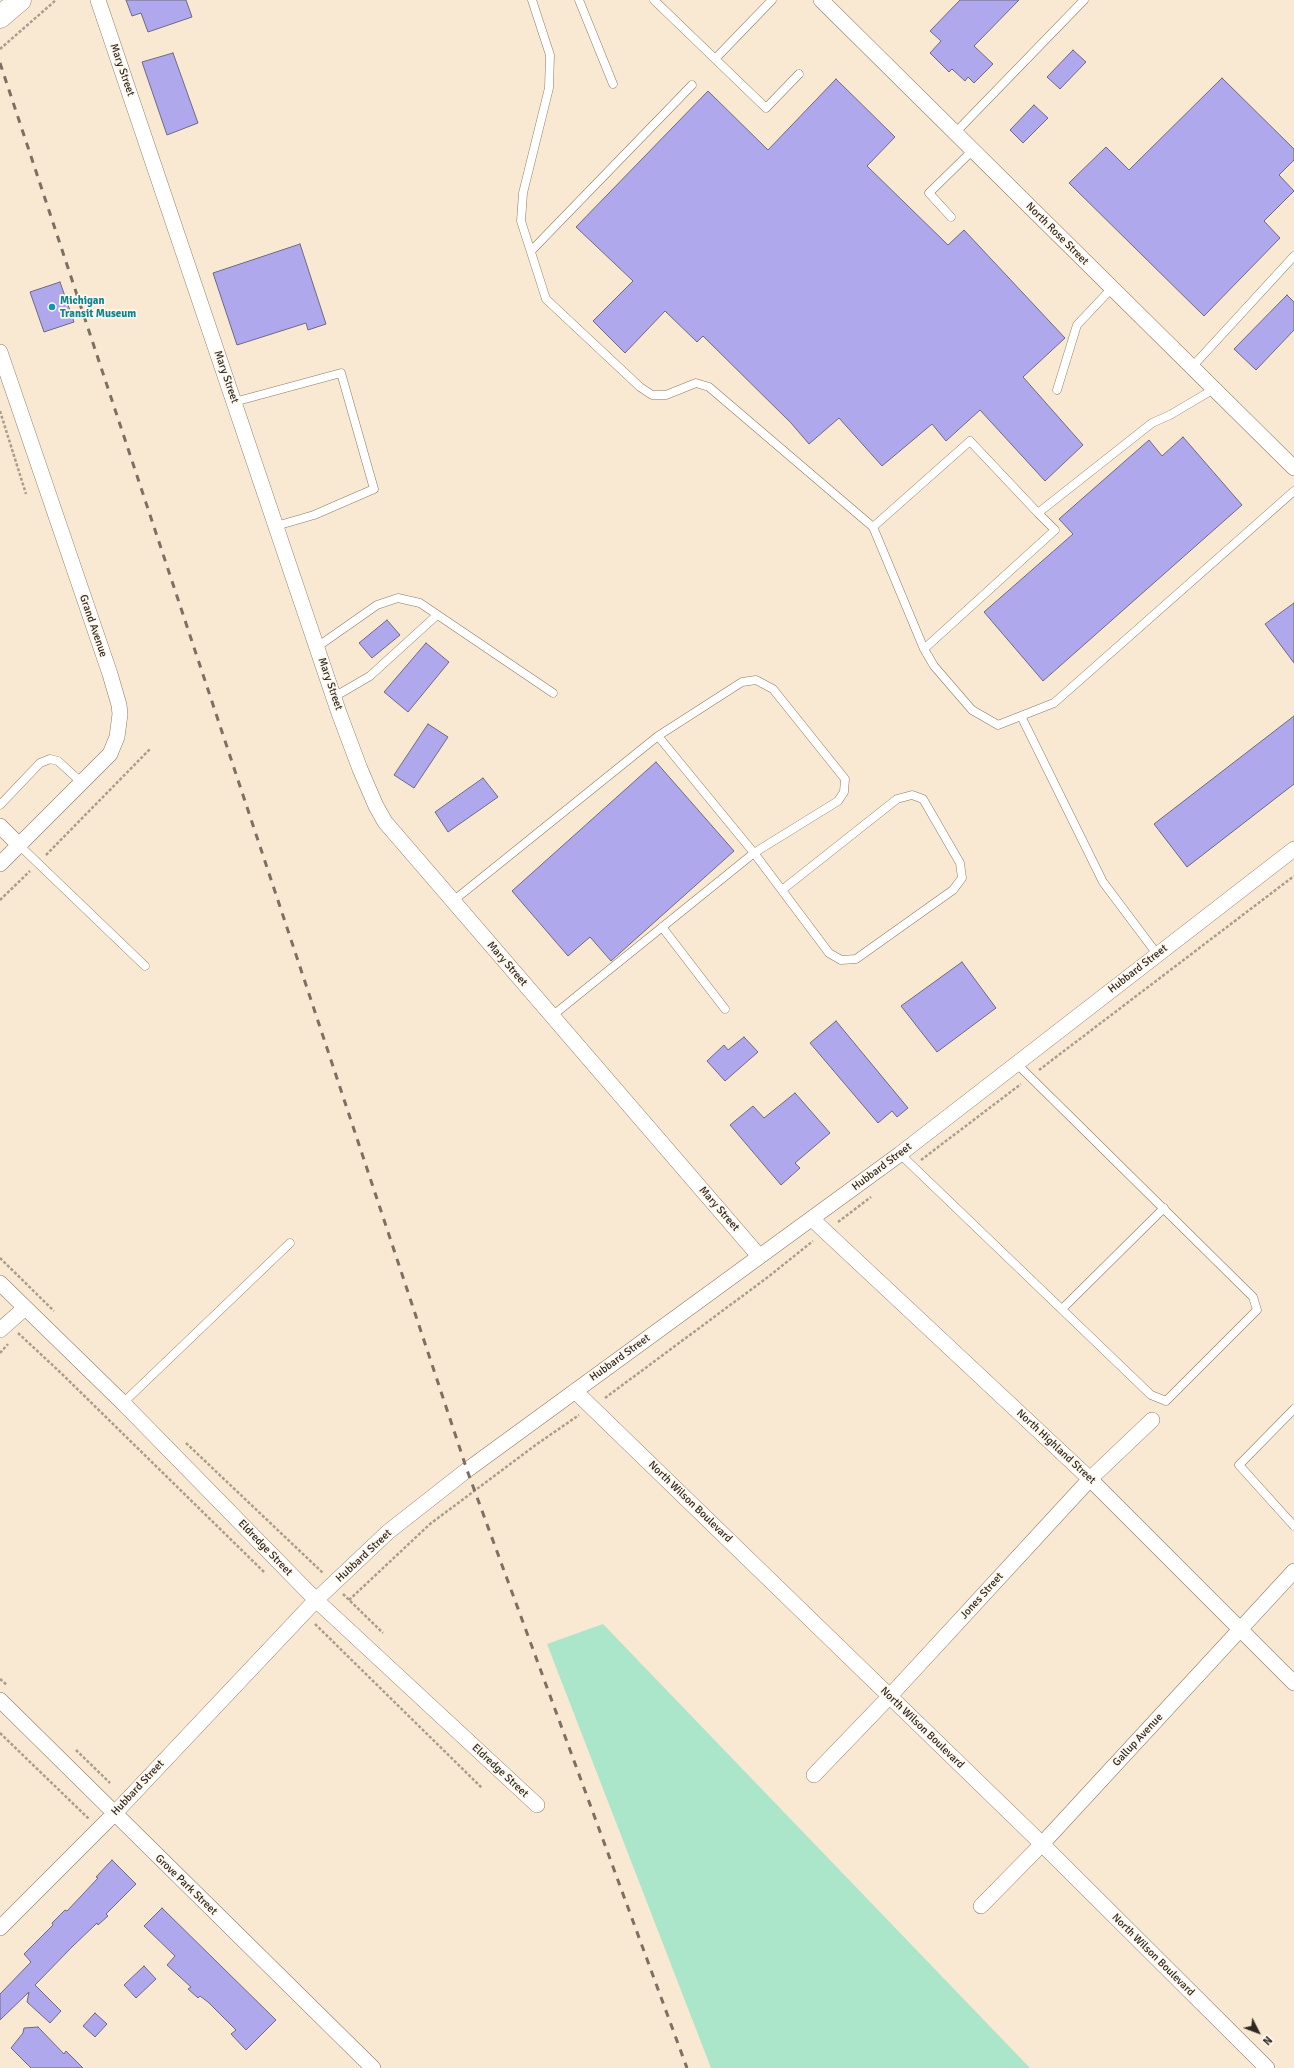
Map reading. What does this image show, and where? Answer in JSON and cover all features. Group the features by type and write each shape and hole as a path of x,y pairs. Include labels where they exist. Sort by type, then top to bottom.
{"main road":[{"path":"0,17 20,0"}],"street":[{"name":"Mary Street","path":"98,0 334,697 360,769 385,822 759,1256"},
{"name":"North Rose Street","path":"821,0 1294,468"},
{"name":"Grand Avenue","path":"0,352 119,705 117,737 110,754 0,864"},
{"path":"0,826 19,845"},
{"name":"Hubbard Street","path":"0,1928 114,1814 316,1600 388,1532 467,1470 900,1154 1294,849"},
{"name":"North Highland Street","path":"812,1219 1090,1479 1241,1628 1294,1683"},
{"name":"Eldredge Street","path":"0,1283 123,1403 316,1600 537,1805"},
{"path":"3,1327 25,1308"},
{"name":"North Wilson Boulevard","path":"575,1391 1042,1844 1266,2068"},
{"name":"Jones Street","path":"814,1775 890,1696 1090,1479 1152,1420"},
{"name":"Gallup Avenue","path":"981,1906 1042,1844 1294,1571"},
{"name":"Grove Park Street","path":"0,1700 373,2068"}],"lane":[{"path":"532,0 550,55 549,88 523,194 521,221 546,298 640,387 652,395 666,395 696,383 709,387 873,527 924,649 934,666 972,710 998,725 1054,703 1294,491"},
{"path":"579,0 613,84"},
{"path":"654,0 766,108 799,74"},
{"path":"715,59 772,0"},
{"path":"955,132 1084,0"},
{"path":"531,252 692,85"},
{"path":"951,217 929,193 973,150"},
{"path":"1192,367 1294,256"},
{"path":"1057,390 1077,325 1112,288"},
{"path":"234,402 341,373 374,489 314,515 276,526"},
{"path":"1038,513 1152,423 1170,415 1214,389"},
{"path":"873,527 970,440 1055,530 924,649"},
{"path":"317,647 377,605 398,598 420,603 553,693"},
{"path":"334,697 370,676 437,615"},
{"path":"453,901 658,736 742,682 756,680 773,688 845,779 844,792 838,801 754,853 552,1016"},
{"path":"1021,716 1103,882 1157,954"},
{"path":"658,736 754,853 829,953 842,960 856,959 953,890 962,878 960,862 922,799 912,795 897,799 782,890"},
{"path":"0,804 40,763 50,759 58,761 82,783"},
{"path":"19,845 145,966"},
{"path":"662,927 725,1009"},
{"path":"900,1154 1151,1395 1166,1401 1257,1310 1254,1297 1017,1064"},
{"path":"1062,1309 1164,1208"},
{"path":"123,1403 290,1243"},
{"path":"1294,1409 1239,1465 1294,1526"}],"path":[{"path":"0,49 56,0"},
{"path":"0,411 26,494"},
{"path":"0,900 151,748"},
{"path":"0,1258 54,1312"},
{"path":"3,1327 61,1373 265,1572"},
{"path":"183,1439 384,1633"},
{"path":"305,1612 320,1631 482,1788"},
{"path":"0,1733 98,1829"}],"green space":[{"path":"603,1624 1030,2068 711,2068 547,1644"}],"building":[{"path":"126,0 186,0 192,17 148,32 141,13 132,16"},
{"path":"960,0 1019,0 974,46 993,64 974,83 968,77 965,81 952,69 949,72 930,53 941,41 930,31"},
{"path":"1073,50 1086,62 1060,89 1047,77"},
{"path":"173,53 198,123 167,135 142,62"},
{"path":"1222,78 1294,149 1294,160 1279,175 1294,191 1264,221 1280,238 1204,316 1069,183 1106,147 1129,170"},
{"path":"836,79 895,137 867,166 948,245 964,230 1065,338 1023,377 1083,445 1045,481 980,410 946,441 932,424 882,466 839,418 809,444 791,423 703,336 697,342 665,311 625,353 593,321 633,281 576,227 708,91 768,150"},
{"path":"1034,105 1048,118 1023,143 1010,130"},
{"path":"300,244 326,324 308,330 306,323 237,345 213,273"},
{"name":"Michigan Transit Museum","path":"60,282 74,322 44,332 30,292"},
{"path":"1287,295 1294,302 1294,330 1256,370 1234,349"},
{"path":"1183,437 1242,505 1043,681 984,612 1073,534 1059,519 1149,440 1162,456"},
{"path":"1294,603 1294,663 1265,624"},
{"path":"387,620 400,635 372,658 359,643"},
{"path":"426,643 449,662 408,712 384,692"},
{"path":"1294,716 1294,784 1187,867 1154,824"},
{"path":"428,724 448,737 414,788 394,775"},
{"path":"656,762 734,851 611,961 590,937 568,956 512,891"},
{"path":"483,778 498,797 448,832 435,812"},
{"path":"962,962 996,1008 937,1052 901,1006"},
{"path":"836,1021 908,1108 897,1117 892,1111 878,1123 810,1043"},
{"path":"744,1037 758,1052 725,1081 707,1061 724,1045 728,1050"},
{"path":"795,1093 830,1133 795,1163 800,1168 781,1185 730,1125 753,1106 764,1118"},
{"path":"112,1860 136,1884 106,1914 108,1916 98,1925 97,1923 35,1985 61,2011 50,2023 27,2002 29,1992 0,2020 0,1994 31,1962 24,1954 53,1925 52,1923 65,1910 67,1911 98,1878 96,1877"},
{"path":"162,1908 276,2020 246,2050 231,2034 236,2030 208,2002 200,1996 198,1998 188,1989 191,1987 167,1965 175,1956 144,1926"},
{"path":"144,1966 156,1979 136,1998 124,1985"},
{"path":"95,2013 107,2024 95,2037 83,2026"},
{"path":"38,2027 64,2054 66,2051 83,2068 31,2068 11,2048 23,2033 24,2028"}],"railway":[{"path":"0,63 467,1470 687,2068"}],"place":[{"name":"Michigan Transit Museum","path":"52,307"}]}
